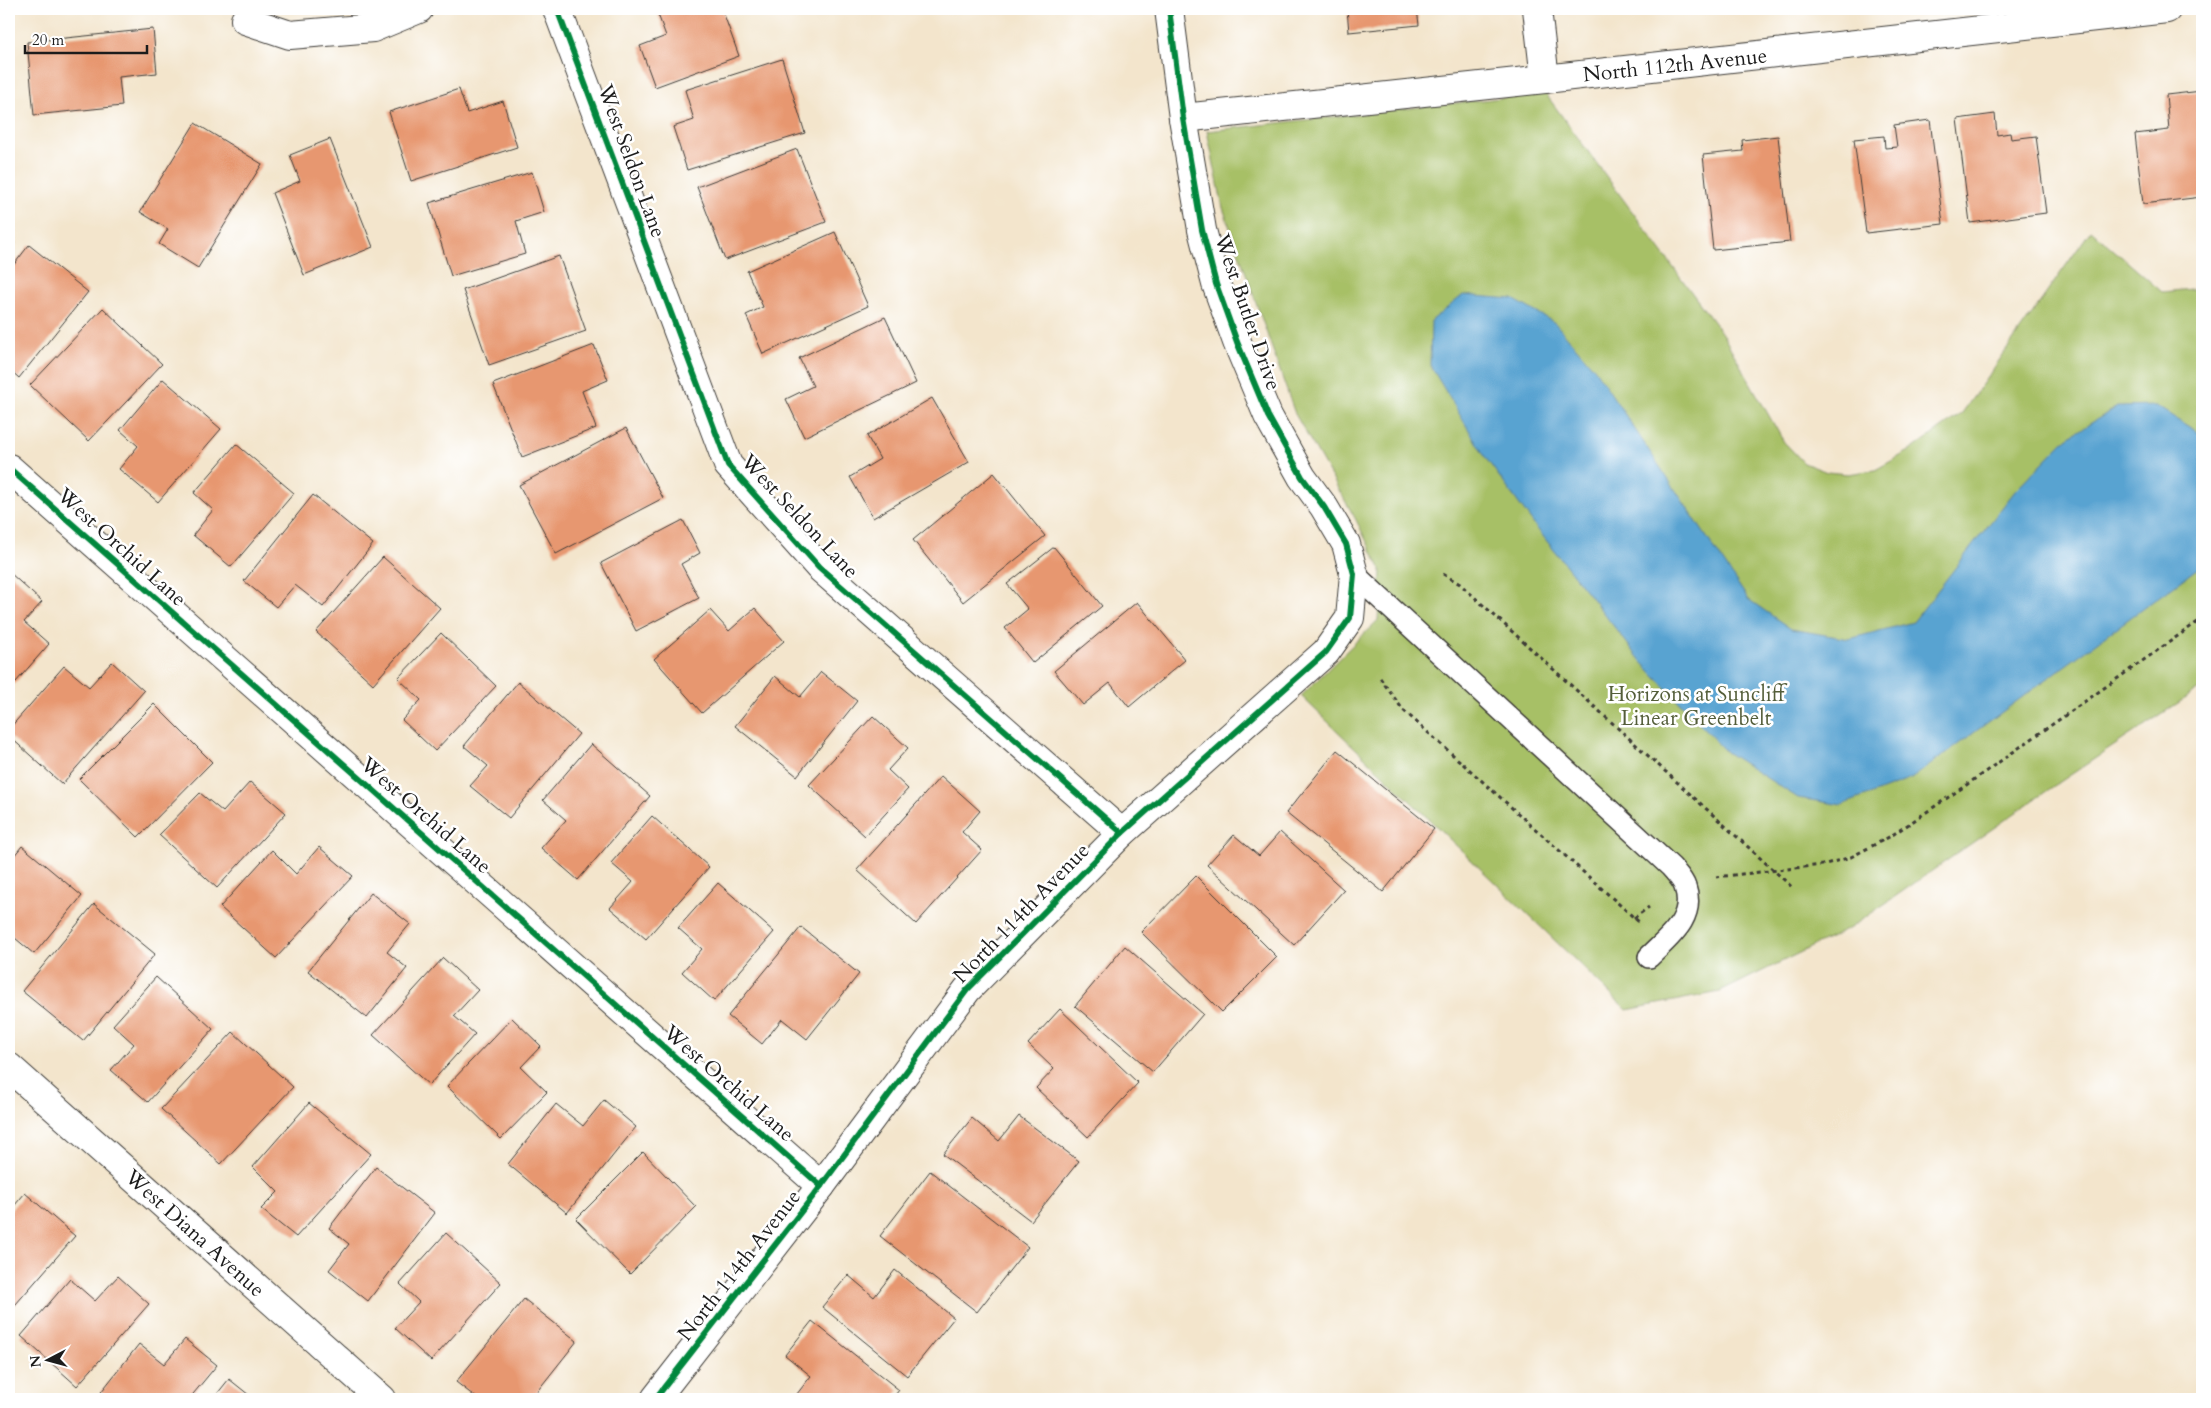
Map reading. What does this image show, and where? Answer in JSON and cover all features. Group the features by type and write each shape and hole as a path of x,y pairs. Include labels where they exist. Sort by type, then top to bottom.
{"street":[{"path":"246,20 290,35 373,28 419,9"},
{"name":"West Seldon Lane","path":"558,9 728,465 819,568 1122,833"},
{"name":"West Butler Drive","path":"1169,9 1183,118 1202,230 1216,284 1237,342 1268,416 1302,476 1324,507 1346,544 1354,574"},
{"path":"1537,9 1545,79"},
{"name":"North 112th Avenue","path":"1183,118 2167,9"},
{"name":"West Orchid Lane","path":"9,468 821,1186"},
{"name":"North 114th Avenue","path":"655,1399 821,1186 967,990 1122,833 1326,652 1350,618 1354,574"},
{"name":"West Diana Avenue","path":"9,1067 382,1399"}],"lane":[{"path":"1354,574 1671,867 1685,886 1687,909 1682,924 1656,950"}],"path":[{"path":"1443,574 1460,584 1793,888"},
{"path":"1634,918 1664,897 1685,886 1716,877 1822,865 1851,858 1891,836 2202,619"},
{"path":"1380,678 1403,710 1634,918 1656,950"}],"green space":[{"name":"Horizons at Suncliff Linear Greenbelt","path":"1545,93 1723,335 1784,442 1804,463 1827,472 1848,474 1875,470 1911,450 1962,413 2091,230 2162,292 2202,288 2202,687 2051,788 1850,928 1720,992 1627,1010 1301,696 1378,620 1381,570 1355,518 1295,414 1223,208 1207,131"}],"water":[{"path":"1463,295 1513,299 1555,323 1594,368 1748,599 1791,629 1849,639 1913,622 2015,491 2067,438 2117,407 2156,406 2202,435 2202,565 1911,779 1842,805 1798,798 1726,752 1641,661 1535,526 1485,457 1430,365 1431,321"}],"building":[{"path":"656,9 722,9 739,56 655,87 640,46 666,36"},
{"path":"1347,9 1417,9 1419,25 1349,32"},
{"path":"153,29 157,73 119,77 122,106 34,115 27,42"},
{"path":"782,59 805,133 687,170 673,127 694,120 685,90"},
{"path":"459,89 467,113 503,101 517,147 411,181 389,112"},
{"path":"2202,91 2202,197 2143,204 2135,134 2169,130 2166,95"},
{"path":"1995,114 1997,135 2010,133 2011,139 2036,136 2046,213 1970,223 1957,119"},
{"path":"1930,120 1943,224 1866,233 1854,139 1884,136 1885,148 1897,147 1894,125"},
{"path":"195,123 262,164 198,268 159,244 168,229 140,212"},
{"path":"1778,136 1790,242 1713,250 1703,155 1743,151 1742,140"},
{"path":"330,139 373,247 304,275 272,193 300,181 290,155"},
{"path":"797,149 826,222 725,260 697,187"},
{"path":"532,172 544,212 516,221 525,254 451,276 429,203"},
{"path":"835,232 868,306 763,354 746,315 763,307 747,271"},
{"path":"9,236 15,243 9,250"},
{"path":"29,245 88,292 19,378 9,369 9,271"},
{"path":"559,256 586,331 489,365 463,290"},
{"path":"103,308 162,364 89,441 30,385"},
{"path":"885,317 916,383 804,437 786,399 813,386 799,358"},
{"path":"594,345 608,380 582,391 596,428 522,457 493,384"},
{"path":"163,379 221,429 158,502 119,469 138,446 120,430"},
{"path":"932,398 969,462 873,518 850,477 880,459 867,436"},
{"path":"626,428 663,498 556,554 519,485"},
{"path":"236,444 294,493 231,567 193,535 213,510 194,493"},
{"path":"994,473 1045,536 963,602 913,540"},
{"path":"313,495 373,544 323,607 295,585 276,607 244,581"},
{"path":"683,520 700,553 681,564 699,598 636,631 601,563"},
{"path":"1054,547 1102,606 1033,663 1005,628 1028,609 1007,584"},
{"path":"383,557 440,608 373,684 316,632"},
{"path":"9,572 42,602 24,622 49,644 9,690"},
{"path":"1137,602 1185,660 1129,707 1110,683 1083,705 1054,671"},
{"path":"755,608 784,641 702,713 654,659 710,610 729,631"},
{"path":"441,633 496,686 435,751 402,720 421,700 398,678"},
{"path":"112,662 144,691 62,784 9,736 9,729 64,666 89,687"},
{"path":"821,672 857,701 797,776 735,726 775,676 800,697"},
{"path":"518,682 579,734 509,818 470,786 488,766 464,746"},
{"path":"154,704 212,762 138,837 79,779"},
{"path":"873,716 908,748 888,770 908,789 865,836 809,785"},
{"path":"591,744 650,796 578,880 541,848 566,820 543,800"},
{"path":"1337,750 1434,829 1383,892 1286,813"},
{"path":"941,776 980,811 962,832 982,850 916,924 857,870"},
{"path":"250,782 286,813 217,888 159,835 200,793 223,812"},
{"path":"652,816 709,867 646,939 610,908 633,882 611,863"},
{"path":"1280,832 1344,890 1294,945 1207,865 1234,835 1259,856"},
{"path":"22,846 82,896 34,954 9,933 9,862"},
{"path":"319,847 353,876 276,958 220,907 272,850 296,874"},
{"path":"1196,876 1277,957 1222,1012 1141,932"},
{"path":"718,883 774,932 714,1001 682,972 702,949 678,928"},
{"path":"371,893 410,924 387,952 407,968 367,1018 308,971"},
{"path":"94,904 155,954 83,1041 22,991"},
{"path":"801,927 859,974 807,1039 782,1019 762,1044 728,1016"},
{"path":"1125,946 1203,1014 1153,1072 1075,1006"},
{"path":"443,958 478,990 454,1016 475,1034 429,1085 373,1035"},
{"path":"156,977 213,1029 148,1102 111,1070 134,1044 113,1025"},
{"path":"1060,1009 1138,1083 1088,1137 1036,1088 1054,1069 1028,1044"},
{"path":"512,1018 541,1046 521,1067 547,1092 501,1139 447,1086"},
{"path":"233,1032 293,1087 221,1164 161,1109"},
{"path":"604,1100 636,1127 567,1213 508,1164 556,1104 583,1126"},
{"path":"309,1103 371,1154 296,1237 261,1209 278,1192 253,1167"},
{"path":"1019,1116 1079,1161 1031,1221 943,1154 972,1118 999,1141"},
{"path":"643,1152 696,1207 630,1274 576,1219"},
{"path":"376,1167 435,1213 368,1301 329,1270 349,1244 329,1228"},
{"path":"930,1171 1028,1247 977,1312 880,1236"},
{"path":"25,1193 75,1236 9,1312 9,1212"},
{"path":"446,1233 501,1283 431,1361 395,1328 419,1302 400,1284"},
{"path":"895,1270 954,1318 907,1376 822,1307 848,1275 874,1297"},
{"path":"118,1276 149,1304 77,1386 21,1336 70,1279 95,1301"},
{"path":"524,1299 577,1341 531,1399 478,1399 456,1382"},
{"path":"812,1321 899,1390 892,1399 793,1399 811,1376 785,1355"},
{"path":"185,1339 217,1365 189,1399 109,1399 101,1392 139,1344 164,1364"},
{"path":"229,1379 254,1399 213,1399"}],"cycle path":[{"path":"557,9 728,465 819,567 1122,833"},
{"path":"655,1399 821,1186 967,990 1122,833 1326,652 1350,618 1354,574 1346,544 1324,507 1302,477 1268,416 1237,342 1216,284 1202,230 1183,118 1169,9"},
{"path":"9,468 821,1186"}]}
